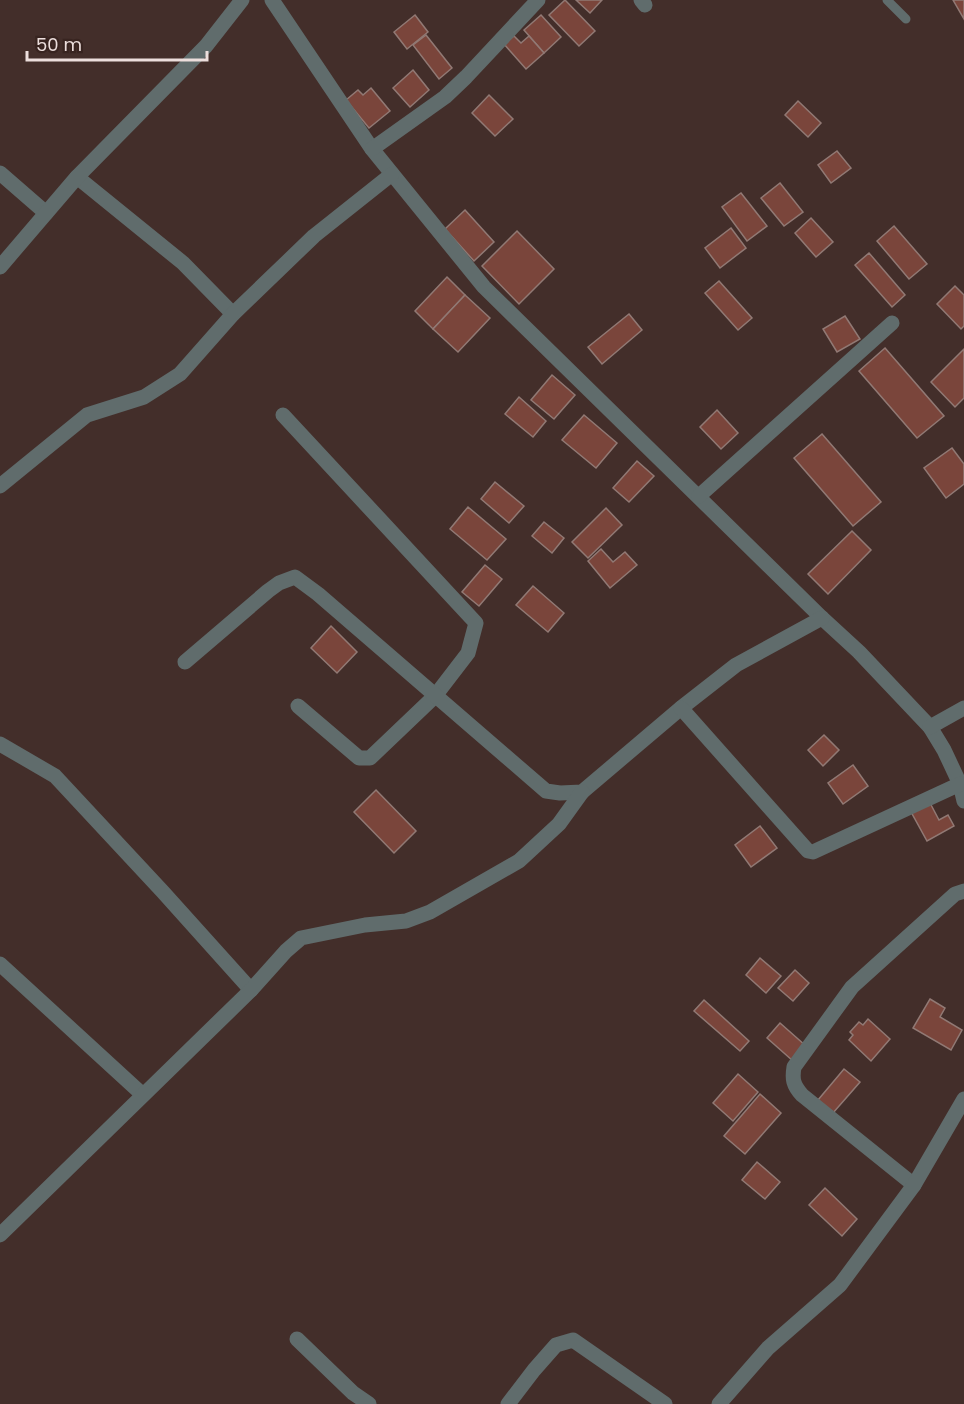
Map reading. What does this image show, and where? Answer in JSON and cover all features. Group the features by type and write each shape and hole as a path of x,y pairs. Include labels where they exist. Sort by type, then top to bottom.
{"street":[{"path":"0,267 77,177 206,46 242,0"},
{"path":"272,0 372,149 484,287 859,652 930,727 960,784 964,801"},
{"path":"372,149 445,97 538,0"},
{"path":"0,173 46,213"},
{"path":"0,486 87,415 144,397 180,374 233,314 314,236 392,174"},
{"path":"77,177 183,264 233,314"},
{"path":"699,496 892,323"},
{"path":"283,415 476,623 468,653 435,696 370,758 359,758 298,706"},
{"path":"185,662 268,591 279,583 295,577 318,594 546,790 560,793 582,792"},
{"path":"0,1235 251,990 286,951 302,939 365,925 406,921 430,912 519,861 559,824 582,792 681,708 736,665 822,618"},
{"path":"681,708 808,851 813,852 960,784"},
{"path":"930,727 964,708"},
{"path":"0,744 55,776 251,990"},
{"path":"914,1185 802,1095 795,1088 792,1079 795,1067 852,987 955,894 964,891"},
{"path":"0,964 143,1095"},
{"path":"719,1404 768,1348 840,1285 914,1185 964,1099"},
{"path":"297,1339 353,1393 369,1404"},
{"path":"508,1404 556,1346 573,1340 665,1404"}],"lane":[{"path":"887,0 906,20"}],"building":[{"path":"565,0 595,31 579,46 549,15"},
{"path":"576,0 602,0 590,13"},
{"path":"953,0 964,0 964,19"},
{"path":"415,15 428,32 407,49 394,32"},
{"path":"541,15 561,37 544,53 524,30"},
{"path":"426,35 452,68 439,79 413,45"},
{"path":"514,36 521,43 529,36 544,53 526,69 504,44"},
{"path":"413,70 429,90 410,107 393,88"},
{"path":"371,88 390,111 369,128 346,100 358,90 363,95"},
{"path":"489,95 513,119 495,136 472,113"},
{"path":"798,101 821,123 808,137 785,115"},
{"path":"837,151 851,168 831,183 818,165"},
{"path":"780,183 803,212 784,226 761,198"},
{"path":"741,193 767,226 747,241 722,207"},
{"path":"465,210 494,242 474,261 445,229"},
{"path":"811,218 833,242 816,257 795,233"},
{"path":"894,226 927,264 909,279 877,241"},
{"path":"731,228 746,248 720,268 705,248"},
{"path":"517,231 554,269 519,304 482,266"},
{"path":"869,253 905,295 892,307 855,265"},
{"path":"447,277 465,295 433,329 415,311"},
{"path":"719,281 752,318 738,330 705,293"},
{"path":"955,286 964,295 964,326 961,329 937,304"},
{"path":"465,295 490,318 458,352 433,329"},
{"path":"629,314 642,330 602,364 588,347"},
{"path":"845,316 860,339 837,352 823,329"},
{"path":"885,348 944,416 917,438 859,371"},
{"path":"964,349 964,398 955,407 931,382"},
{"path":"552,375 575,395 554,419 531,400"},
{"path":"519,397 546,421 533,437 505,414"},
{"path":"717,410 738,433 721,449 700,427"},
{"path":"584,415 617,443 596,468 562,440"},
{"path":"822,434 881,502 853,526 794,458"},
{"path":"952,448 964,464 964,484 946,498 924,468"},
{"path":"637,461 654,476 629,502 613,488"},
{"path":"495,482 524,506 509,523 481,499"},
{"path":"468,507 506,539 487,560 450,529"},
{"path":"606,508 622,525 588,558 572,542"},
{"path":"544,522 564,538 552,553 532,536"},
{"path":"852,531 871,550 828,594 808,574"},
{"path":"601,549 613,562 625,552 637,565 610,588 588,561"},
{"path":"485,565 502,579 479,606 462,592"},
{"path":"533,586 564,613 548,632 516,605"},
{"path":"331,626 357,652 337,673 311,648"},
{"path":"824,735 839,750 823,766 808,750"},
{"path":"853,765 868,786 843,804 828,783"},
{"path":"376,790 416,831 394,853 354,812"},
{"path":"929,801 939,820 948,815 954,826 927,841 910,810"},
{"path":"760,826 777,848 751,867 735,845"},
{"path":"760,958 781,976 766,993 746,975"},
{"path":"795,970 809,983 793,1001 778,988"},
{"path":"930,999 945,1008 940,1017 962,1030 951,1050 913,1028"},
{"path":"704,1000 749,1041 740,1051 694,1011"},
{"path":"868,1019 890,1039 871,1061 849,1040 853,1035 850,1032 859,1022 863,1025"},
{"path":"780,1023 806,1046 793,1061 767,1038"},
{"path":"844,1069 860,1082 833,1113 818,1100"},
{"path":"738,1074 758,1092 733,1121 713,1103"},
{"path":"760,1094 781,1113 745,1154 724,1136"},
{"path":"757,1162 780,1182 765,1199 742,1180"},
{"path":"825,1188 857,1219 842,1236 809,1205"}]}
